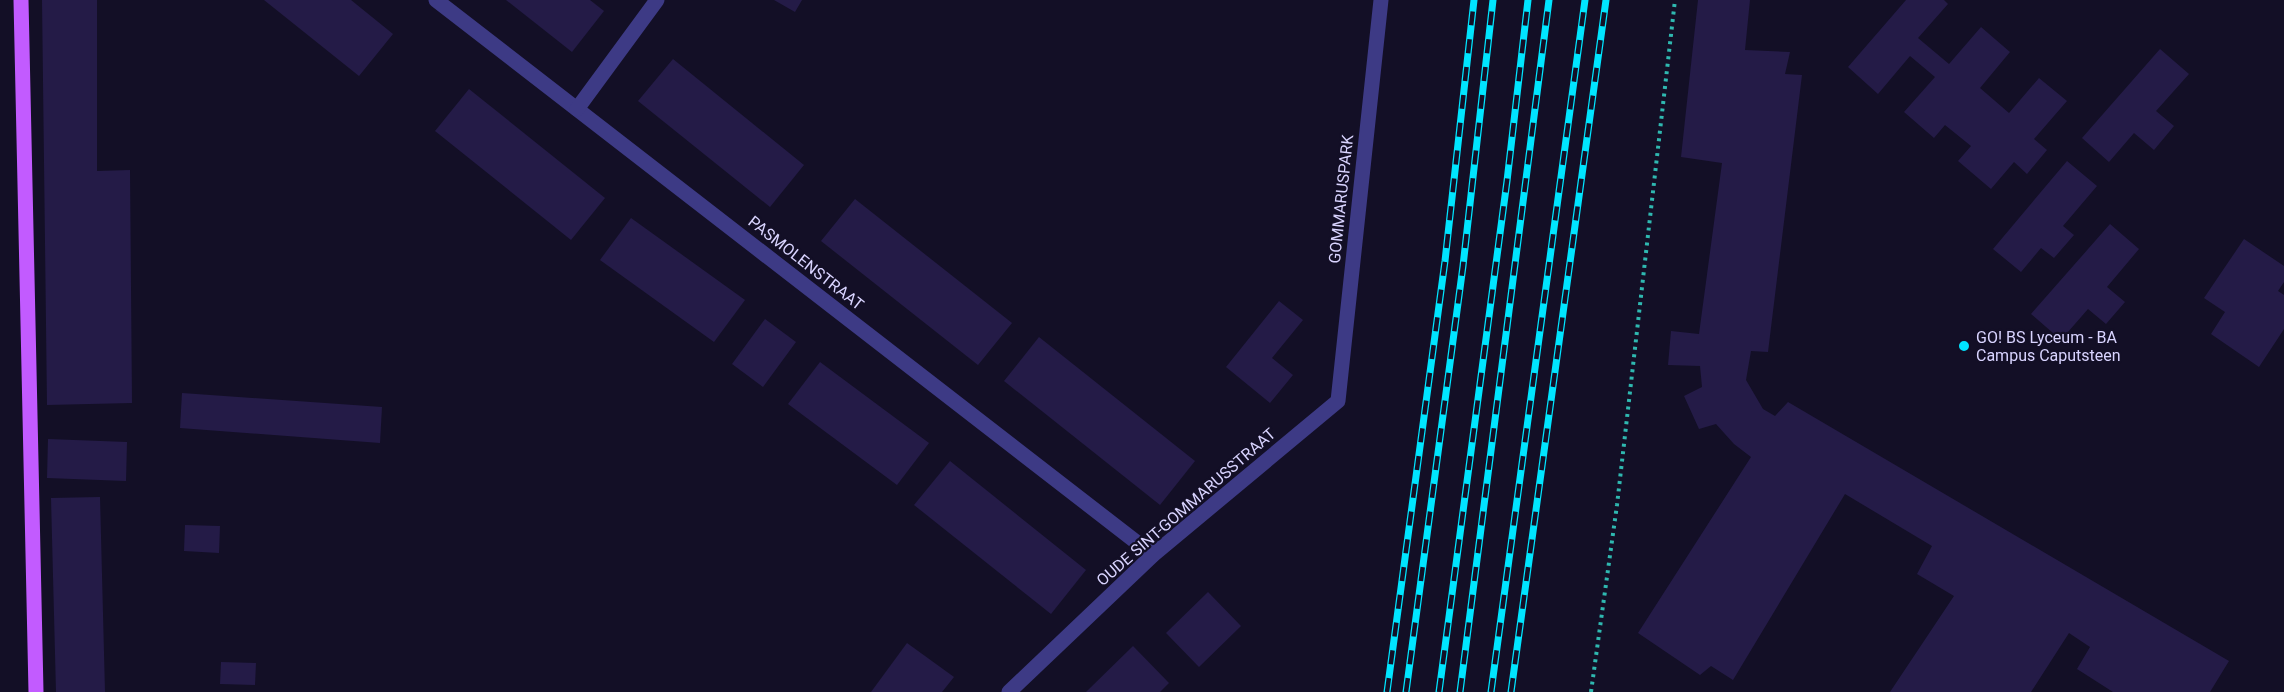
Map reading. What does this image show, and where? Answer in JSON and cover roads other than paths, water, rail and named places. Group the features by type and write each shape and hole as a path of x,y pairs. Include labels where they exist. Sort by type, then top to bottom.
{"main road":[{"path":"21,0 36,692"}],"street":[{"name":"PASMOLENSTRAAT","path":"436,0 1153,555"},
{"path":"577,109 657,0"},
{"name":"GOMMARUSPARK","path":"1338,401 1381,0"},
{"name":"OUDE SINT-GOMMARUSSTRAAT","path":"1009,692 1153,555 1338,401"}],"railway":[{"path":"1387,692 1445,261 1474,0"},
{"path":"1406,692 1463,266 1493,0"},
{"path":"1439,692 1507,181 1528,0"},
{"path":"1460,692 1549,0"},
{"path":"1491,692 1585,0"},
{"path":"1511,692 1606,0"}],"place":[{"name":"GO! BS Lyceum - BA Campus Caputsteen","path":"1964,346"}]}
